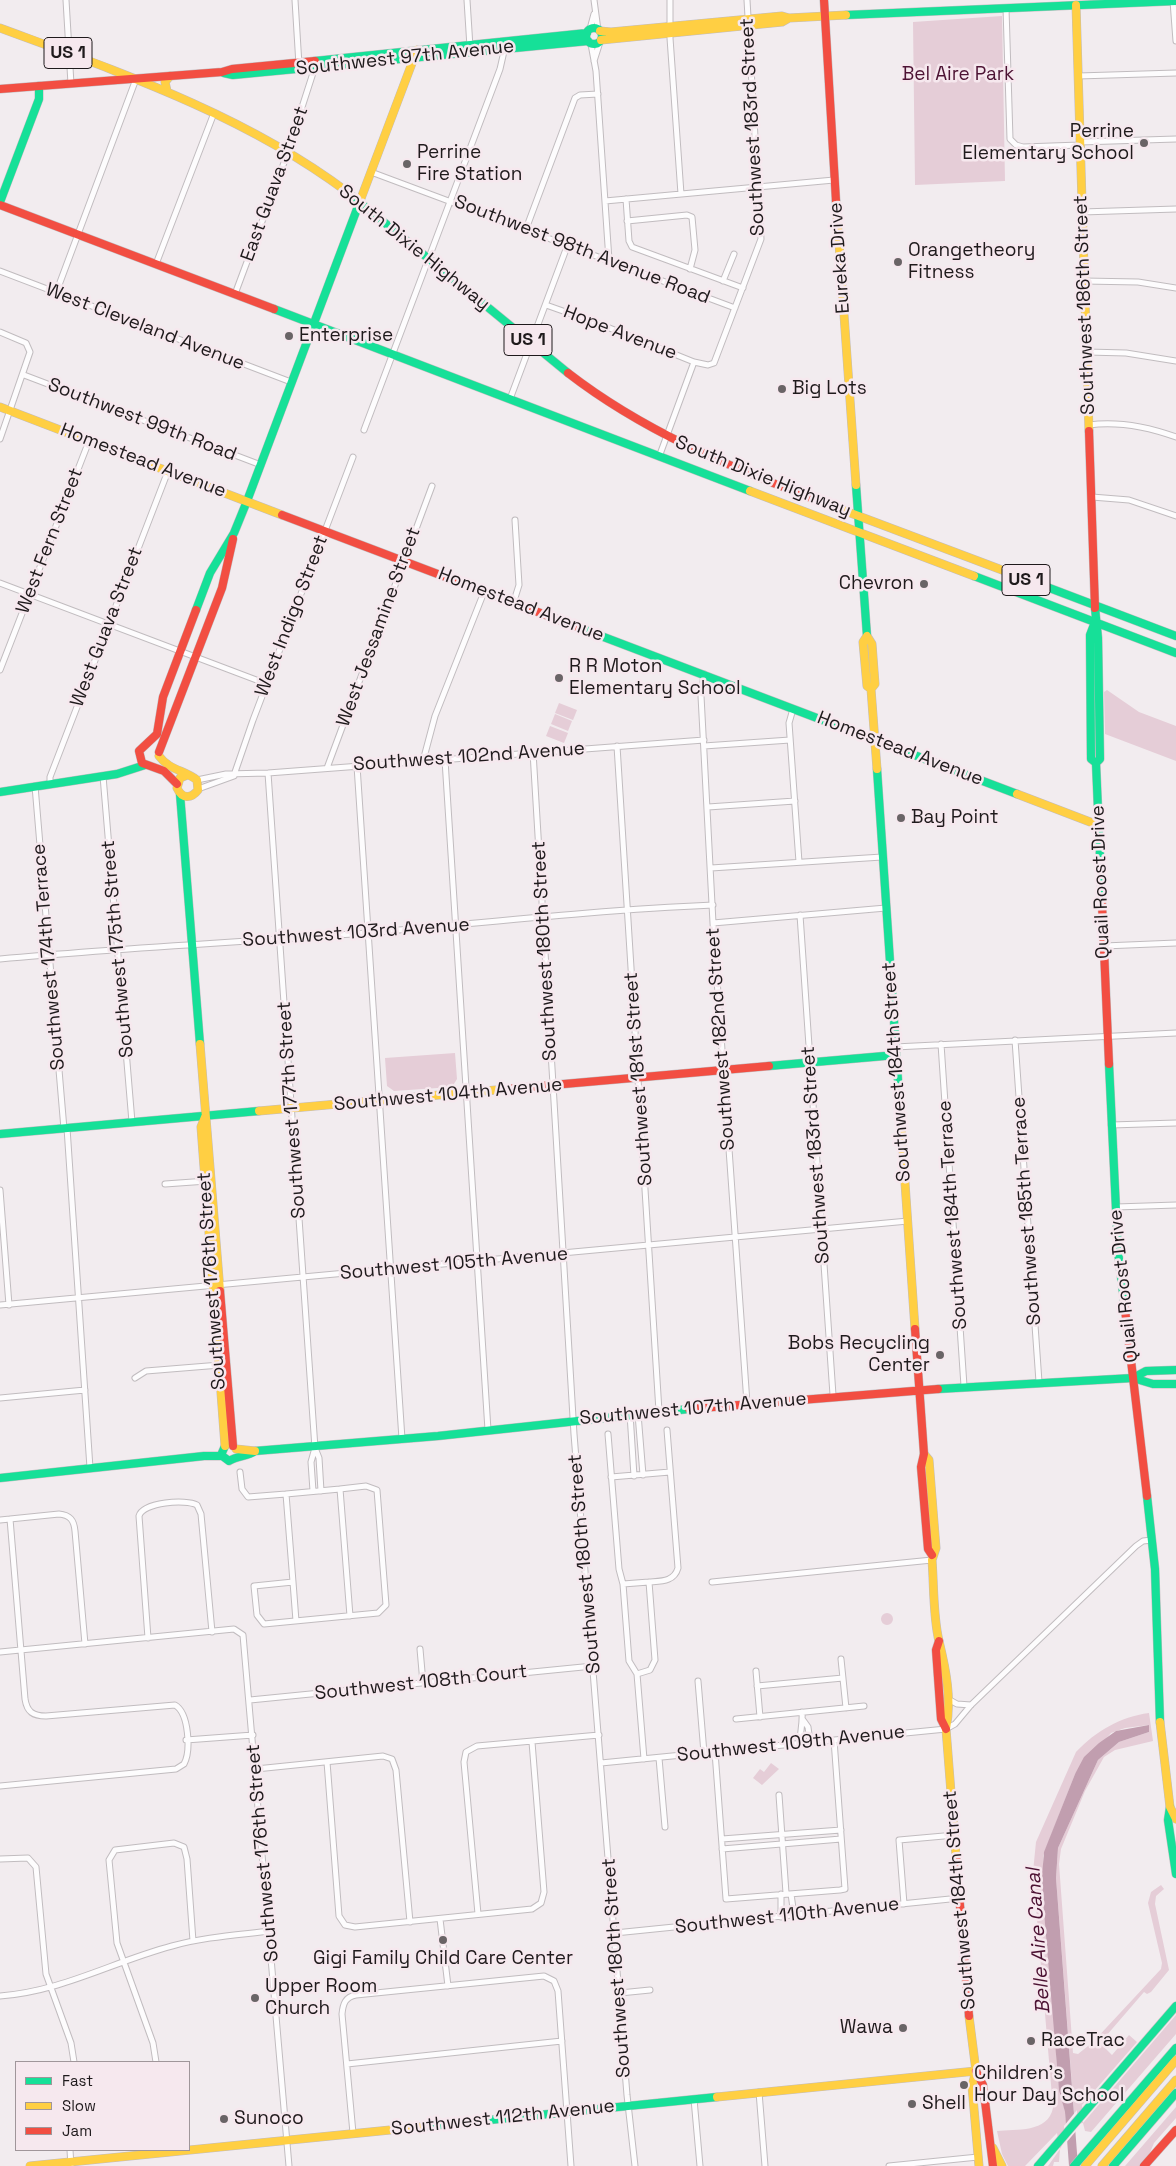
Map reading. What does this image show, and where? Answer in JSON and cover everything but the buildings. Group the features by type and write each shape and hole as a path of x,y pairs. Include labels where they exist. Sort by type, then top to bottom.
{"main road":[{"name":"Eureka Drive","path":"824,0 834,180 860,516"},
{"name":"Southwest 97th Avenue","path":"505,45 594,31 611,32 747,22 782,22 790,18 824,15 1174,1"},
{"name":"Southwest 186th Street","path":"1076,5 1094,606"},
{"name":"South Dixie Highway","path":"0,28 167,91 214,112 287,153 360,202 593,391 666,436 711,458 957,554 1176,636"},
{"name":"Southwest 97th Avenue","path":"0,89 222,72 232,69 299,65 505,45 601,41 671,29"},
{"path":"594,31 601,41"},
{"path":"589,42 594,31"},
{"path":"106,775 132,762 142,746 149,744 156,737 159,729 163,697 210,573 234,532 247,500 416,53"},
{"path":"167,91 165,82 170,76"},
{"path":"0,203 39,99 39,86"},
{"name":"South Dixie Highway","path":"0,203 313,325 1176,654"},
{"name":"Homestead Avenue","path":"0,407 325,531 404,559 484,592 514,601 1098,826"},
{"path":"705,474 711,458"},
{"name":"Southwest 184th Street","path":"860,516 867,636 872,644 875,684 871,689 874,740 924,1454 921,1462 928,1549 932,1558 939,1640 936,1650 940,1711 941,1720 946,1729"},
{"path":"0,792 117,774 156,763 222,588 234,532"},
{"path":"952,568 957,554"},
{"name":"Quail Roost Drive","path":"1094,606 1095,622 1090,635 1091,759 1096,763 1119,1266 1152,1540 1157,1597 1158,1709 1170,1807 1168,1820 1176,1874"},
{"path":"138,754 140,761 164,771 177,784 180,794 190,797 198,789 196,780 172,769 159,754 156,746 149,744"},
{"path":"177,784 180,778 187,775"},
{"name":"Southwest 176th Street","path":"180,794 205,1117 201,1127 208,1180 229,1450"},
{"name":"Southwest 176th Street","path":"183,821 190,797"},
{"name":"Southwest 104th Avenue","path":"0,1134 723,1071 809,1063 896,1051"},
{"name":"Southwest 107th Avenue","path":"1133,1378 1146,1372 1176,1370"},
{"name":"Southwest 107th Avenue","path":"0,1478 204,1456 229,1450 251,1454 255,1452 315,1448 659,1411 833,1395 964,1386 1133,1378 1153,1384 1176,1384"},
{"name":"Southwest 184th Street","path":"939,1640 944,1649 948,1699 949,1718 946,1729 976,2071 972,2086 979,2166"},
{"name":"Quail Roost Drive","path":"1170,1807 1176,1819"},
{"path":"1038,2166 1176,2006"},
{"path":"1074,2166 1176,2048"},
{"path":"1087,2163 1176,2060"},
{"name":"Southwest 184th Street","path":"976,2071 983,2085 993,2166"},
{"name":"Southwest 112th Avenue","path":"190,2149 976,2071"},
{"path":"1102,2166 1176,2080"},
{"path":"1113,2166 1176,2092"},
{"path":"1144,2166 1176,2130"},
{"path":"990,2143 1002,2166"},
{"name":"Southwest 112th Avenue","path":"30,2166 71,2164 163,2151"}],"street":[{"path":"66,0 71,84"},
{"path":"295,0 299,65"},
{"path":"467,0 470,48"},
{"path":"594,0 594,31"},
{"path":"670,0 681,194"},
{"name":"Southwest 183rd Street","path":"694,362 708,365 714,363 761,240 746,0"},
{"path":"1174,1 1176,41"},
{"path":"1006,8 1009,134 1012,141 1023,147 1176,139"},
{"path":"594,61 601,41"},
{"path":"589,42 594,61 598,94 609,260"},
{"path":"364,430 500,67 505,45"},
{"name":"East Guava Street","path":"235,294 287,153 313,73"},
{"path":"1078,76 1176,73"},
{"path":"56,293 136,78"},
{"path":"526,228 575,98 580,95 598,94"},
{"path":"156,264 214,112"},
{"name":"Southwest 98th Avenue Road","path":"371,172 526,228 735,308"},
{"path":"605,201 834,180"},
{"path":"626,199 631,246 743,288"},
{"path":"1082,212 1176,209"},
{"path":"627,221 687,215 692,217 696,250 690,268"},
{"path":"510,399 568,244"},
{"path":"723,281 734,254"},
{"name":"West Cleveland Avenue","path":"0,271 291,382"},
{"path":"1084,281 1138,282 1176,288"},
{"name":"Hope Avenue","path":"546,305 596,322 694,362"},
{"path":"0,332 20,340 30,347 30,358 0,439"},
{"path":"1087,352 1126,352 1176,361"},
{"path":"659,456 694,362"},
{"name":"Southwest 99th Road","path":"24,375 260,465"},
{"path":"1089,425 1133,426 1176,437"},
{"name":"West Fern Street","path":"0,670 88,441"},
{"name":"West Indigo Street","path":"234,776 238,760 353,457"},
{"name":"West Guava Street","path":"50,783 50,777 108,623 168,471"},
{"name":"West Jessamine Street","path":"327,768 432,486"},
{"path":"1092,497 1129,500 1176,516"},
{"path":"514,601 519,585 516,520"},
{"path":"0,583 267,684"},
{"path":"423,761 427,740 484,592"},
{"name":"Southwest 182nd Street","path":"704,674 700,690 713,923 747,1403"},
{"path":"793,709 789,722 799,862"},
{"name":"Southwest 102nd Avenue","path":"198,789 234,776 704,740"},
{"path":"704,746 790,740"},
{"name":"Southwest 181st Street","path":"617,746 640,1078 659,1411"},
{"name":"Southwest 180th Street","path":"533,752 574,1420 635,2166"},
{"path":"445,760 488,1430"},
{"path":"357,766 402,1439"},
{"name":"Southwest 177th Street","path":"268,773 315,1448"},
{"name":"Southwest 102nd Avenue","path":"196,780 226,774 234,776"},
{"name":"Southwest 175th Street","path":"106,775 132,1122"},
{"name":"Southwest 174th Terrace","path":"35,786 65,1128 90,1468"},
{"path":"708,807 795,801"},
{"path":"711,868 882,857"},
{"name":"Southwest 103rd Avenue","path":"0,959 456,926 628,910 713,905"},
{"path":"713,923 886,908"},
{"name":"Southwest 183rd Street","path":"800,915 833,1395"},
{"path":"1104,946 1176,943"},
{"path":"896,1051 941,1044 1176,1033"},
{"name":"Southwest 185th Terrace","path":"1015,1040 1039,1382"},
{"name":"Southwest 184th Terrace","path":"941,1044 964,1386"},
{"path":"1112,1125 1176,1122"},
{"path":"165,1184 208,1180"},
{"path":"0,1190 9,1305"},
{"path":"1116,1207 1176,1205"},
{"name":"Southwest 105th Avenue","path":"0,1306 908,1222"},
{"path":"135,1378 146,1371 222,1364"},
{"path":"0,1398 85,1390"},
{"path":"634,1414 643,1475"},
{"path":"634,1414 634,1476"},
{"path":"623,1584 668,1580 677,1570 667,1430"},
{"path":"608,1434 619,1569 623,1584 630,1661 637,1674 644,1759"},
{"path":"315,1448 319,1458 321,1491"},
{"path":"313,1491 311,1462 315,1448"},
{"path":"240,1472 242,1489 248,1497 366,1486 376,1490 387,1602 381,1612 264,1624 258,1619 256,1612 254,1586 293,1582"},
{"path":"612,1477 670,1472"},
{"path":"340,1489 350,1616"},
{"path":"286,1494 296,1621"},
{"path":"0,1652 212,1632 202,1520 197,1505 184,1502 157,1505 145,1507 140,1512 138,1525 148,1638"},
{"path":"0,1520 59,1514 70,1517 75,1531 85,1644"},
{"path":"0,1786 179,1768 186,1760 184,1718 180,1708 167,1704 46,1716 31,1713 25,1699 10,1519"},
{"path":"946,1729 955,1724 971,1705 1138,1544 1152,1540"},
{"path":"712,1582 932,1558"},
{"path":"637,1674 650,1670 655,1660 648,1582"},
{"name":"Southwest 176th Street","path":"212,1632 234,1629 241,1632 244,1639 290,2166"},
{"path":"420,1649 423,1683"},
{"path":"842,1659 846,1708"},
{"name":"Southwest 108th Court","path":"250,1700 593,1666"},
{"path":"756,1671 760,1717"},
{"path":"757,1686 843,1678"},
{"path":"698,1681 704,1753"},
{"path":"948,1699 957,1704 971,1705"},
{"path":"736,1719 864,1706"},
{"path":"802,1712 803,1720 808,1726 810,1742"},
{"path":"800,1743 799,1728 803,1720"},
{"name":"Southwest 109th Avenue","path":"601,1763 946,1729"},
{"path":"186,1740 253,1735"},
{"path":"478,1914 465,1754 474,1747 599,1735"},
{"path":"715,1752 726,1899 845,1889 834,1740"},
{"path":"326,1762 339,1914 345,1925 355,1927 410,1922 534,1908 541,1903 544,1897 532,1742"},
{"path":"256,1768 383,1756 391,1758 396,1770 410,1922"},
{"path":"658,1758 665,1828"},
{"path":"778,1795 786,1894 794,1915"},
{"path":"722,1839 841,1830"},
{"path":"904,1904 899,1840 954,1835"},
{"path":"722,1848 841,1839"},
{"path":"156,2061 153,2043 123,1961 116,1936 110,1856 121,1847 180,1844 185,1850 194,1941"},
{"path":"0,1859 23,1857 32,1860 37,1872 46,1969 71,2043 74,2061"},
{"path":"781,1917 786,1894"},
{"name":"Southwest 110th Avenue","path":"615,1933 960,1898"},
{"path":"440,1919 448,1986"},
{"path":"0,1996 52,1988 123,1961 194,1941 270,1931"},
{"path":"353,2133 342,2014 346,2000 356,1995 542,1976 552,1979 557,1986 571,2166"},
{"path":"620,1993 650,1990"},
{"path":"347,2064 562,2041"},
{"path":"759,2092 765,2166"},
{"path":"694,2099 700,2166"},
{"path":"70,2151 71,2164"},
{"path":"889,2166 978,2157"}],"green space":[{"name":"Bel Aire Park","path":"1002,16 1005,181 915,185 913,22"},
{"path":"1107,690 1139,712 1176,726 1176,761 1105,734 1104,692"},
{"path":"559,703 577,710 573,720 555,713"},
{"path":"555,714 572,721 568,731 551,724"},
{"path":"550,726 568,733 564,743 546,736"},
{"path":"455,1053 457,1079 452,1087 394,1091 387,1086 385,1058"},
{"path":"887,1613 893,1619 887,1625 881,1619"},
{"path":"1149,1713 1153,1741 1115,1750 1104,1757 1085,1791 1061,1849 1059,1864 1073,2053 1078,2054 1093,2042 1161,1969 1162,1963 1148,1903 1151,1892 1161,1885 1164,1889 1156,1896 1155,1904 1169,1970 1151,1992 1147,1994 1144,1992 1100,2043 1112,2055 1129,2035 1137,2042 1082,2105 1083,2123 1075,2124 1056,1878 1058,1848 1098,1760 1119,1742 1149,1732 1149,1725 1125,1728 1111,1733 1075,1774 1043,1856 1044,1912 1058,2080 1065,2112 1067,2136 1060,2149 1057,2133 1025,2166 1008,2166 1002,2154 997,2131 1038,2126 1050,2116 1053,2108 1033,1872 1036,1842 1076,1752 1100,1731 1109,1726 1128,1718"},
{"path":"771,1763 779,1769 762,1785 753,1778 760,1769 764,1772"},
{"path":"1176,2015 1176,2034 1091,2132 1085,2131 1083,2123"},
{"path":"1176,2107 1176,2118 1154,2143 1149,2155 1140,2166 1125,2166"},
{"path":"1060,2149 1059,2162 1054,2162 1053,2166 1048,2166"}],"shaded area":[{"path":"1149,1725 1149,1732 1119,1742 1098,1760 1058,1848 1056,1878 1078,2166 1069,2166 1065,2112 1059,2090 1044,1912 1042,1876 1044,1852 1075,1774 1084,1757 1116,1731"}],"pier":[{"path":"1077,2110 1077,2130 1065,2144 1064,2126"}],"traffic: fast":[{"path":"846,15 1176,1"},
{"path":"594,28 600,30 602,36 600,42 594,44 588,42 586,36 588,30 594,28"},
{"path":"315,61 587,33"},
{"path":"224,73 233,75 588,41"},
{"path":"0,202 39,99 39,86"},
{"path":"346,191 568,373"},
{"path":"196,610 210,573 234,533 247,501 360,201"},
{"path":"274,309 750,491"},
{"path":"856,485 867,636"},
{"path":"1010,573 1176,636"},
{"path":"974,576 1176,653"},
{"path":"1095,608 1098,638 1100,759 1096,763 1102,904"},
{"path":"1095,622 1090,635 1091,759 1096,763"},
{"path":"580,628 1017,794"},
{"path":"0,792 117,774 145,765"},
{"path":"877,769 899,1095"},
{"path":"180,794 200,1044"},
{"path":"769,1066 896,1055"},
{"path":"1109,1064 1118,1251 1124,1301"},
{"path":"0,1134 259,1111"},
{"path":"938,1389 1133,1378 1146,1371 1176,1370"},
{"path":"1133,1378 1153,1384 1176,1384"},
{"path":"225,1446 221,1455 229,1461 255,1451 438,1436 689,1409"},
{"path":"0,1478 204,1456 222,1456"},
{"path":"1147,1496 1155,1569 1160,1722"},
{"path":"1170,1807 1168,1820 1176,1874"},
{"path":"1038,2166 1176,2006"},
{"path":"1074,2166 1176,2048"},
{"path":"1113,2166 1176,2093"},
{"path":"420,2127 717,2097"}],"traffic: slow":[{"path":"1076,5 1089,431"},
{"path":"600,31 611,32 782,16 789,18 846,15"},
{"path":"601,40 782,22 789,18"},
{"path":"0,28 90,61 223,117 265,139 346,191"},
{"path":"360,201 417,50"},
{"path":"167,91 165,82 170,76"},
{"path":"836,201 856,485"},
{"path":"0,407 282,515"},
{"path":"750,491 974,576"},
{"path":"816,500 1010,573"},
{"path":"871,689 875,684 872,644 867,636 863,642 867,686 871,689 877,769"},
{"path":"159,756 167,764 197,780 198,790 190,796 184,796 177,788 180,778 187,775"},
{"path":"1017,794 1098,825"},
{"path":"200,1044 220,1291"},
{"path":"259,1111 507,1089"},
{"path":"899,1095 915,1329"},
{"path":"205,1117 201,1127 225,1446"},
{"path":"236,1449 255,1451"},
{"path":"924,1454 929,1460 936,1548 932,1560 936,1622 946,1674 948,1696 946,1729 956,1856"},
{"path":"1160,1722 1170,1807 1176,1819"},
{"path":"969,2016 976,2071 972,2086 979,2166"},
{"path":"1085,2166 1176,2060"},
{"path":"717,2097 976,2071"},
{"path":"1102,2166 1176,2080"},
{"path":"190,2150 420,2127"},
{"path":"993,2148 1002,2166"},
{"path":"30,2166 180,2151"}],"traffic: jam":[{"path":"824,0 836,201"},
{"path":"0,89 222,72 232,69 315,61"},
{"path":"0,205 274,309"},
{"path":"568,373 626,413 687,446 816,500"},
{"path":"1089,431 1095,608"},
{"path":"282,515 580,628"},
{"path":"159,752 222,588 233,539"},
{"path":"177,784 164,771 142,763 139,751 157,734 163,697 196,610"},
{"path":"1102,904 1109,1064"},
{"path":"507,1089 769,1066"},
{"path":"220,1291 233,1446"},
{"path":"1124,1301 1147,1496"},
{"path":"915,1329 924,1454 921,1467 928,1549 932,1555"},
{"path":"689,1409 938,1389"},
{"path":"939,1641 936,1650 941,1719 946,1729"},
{"path":"956,1856 969,2016"},
{"path":"976,2071 983,2085 993,2166"},
{"path":"1144,2166 1176,2130"}],"place":[{"name":"Perrine Elementary School","path":"1144,143"},
{"name":"Perrine Fire Station","path":"407,164"},
{"name":"Orangetheory Fitness","path":"898,262"},
{"name":"Enterprise","path":"289,336"},
{"name":"Big Lots","path":"782,389"},
{"name":"Chevron","path":"924,584"},
{"name":"R R Moton Elementary School","path":"559,678"},
{"name":"Bay Point","path":"901,818"},
{"name":"Bobs Recycling Center","path":"940,1355"},
{"name":"Gigi Family Child Care Center","path":"443,1940"},
{"name":"Upper Room Church","path":"255,1998"},
{"name":"Wawa","path":"903,2028"},
{"name":"RaceTrac","path":"1031,2041"},
{"name":"Children's Hour Day School","path":"964,2085"},
{"name":"Shell","path":"912,2104"},
{"name":"Sunoco","path":"224,2119"}],"water label":[{"name":"Belle Aire Canal","path":"1039,1941"}]}
